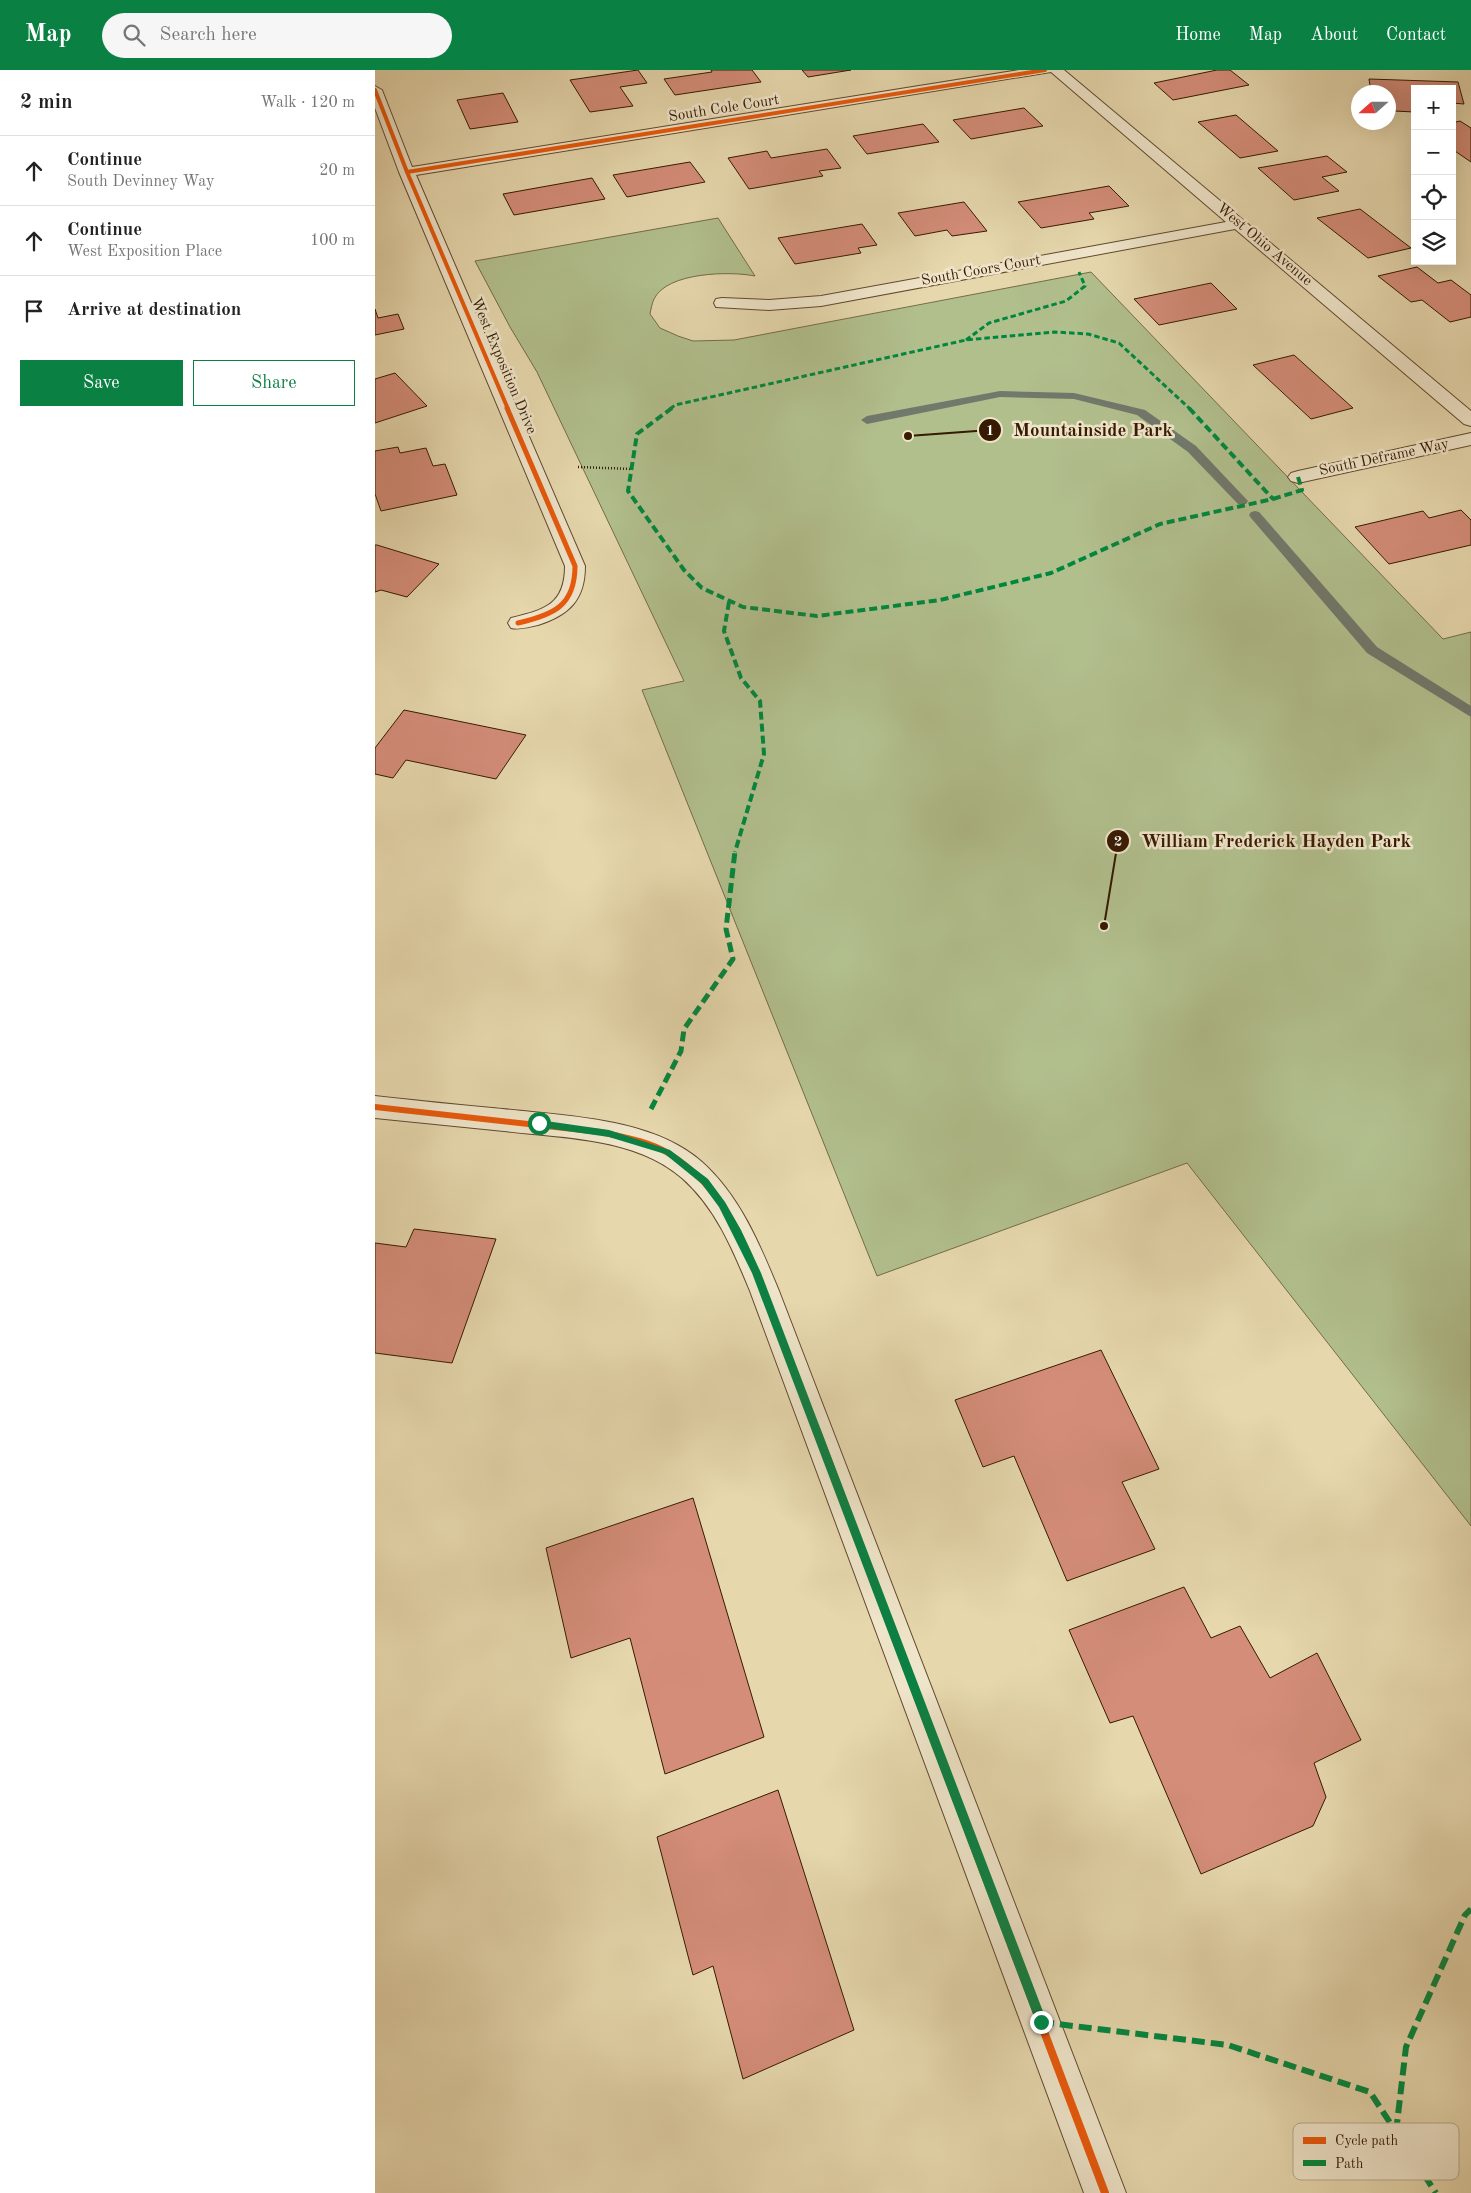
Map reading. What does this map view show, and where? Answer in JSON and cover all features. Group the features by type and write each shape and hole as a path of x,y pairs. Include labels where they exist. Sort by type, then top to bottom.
{"street":[{"name":"South Cole Court","path":"407,172 1045,70"},
{"name":"West Ohio Avenue","path":"1056,70 1471,420"},
{"name":"West Exposition Drive","path":"375,90 407,172 575,566 577,581 569,599 555,610 534,620 517,623"},
{"name":"South Coors Court","path":"722,303 769,305 821,301 1239,224"},
{"name":"South Deframe Way","path":"1298,477 1471,439"},
{"path":"375,1107 577,1128 609,1134 667,1152 705,1181 730,1219 757,1273 1105,2193"}],"path":[{"path":"578,468 631,469"}],"green space":[{"path":"718,218 755,276 715,274 700,276 672,283 661,290 654,299 650,314 660,328 693,341 734,340 1091,272 1443,639 1471,632 1471,1526 1187,1163 877,1276 642,690 684,681 537,372 510,327 475,261"}],"building":[{"path":"638,70 647,83 620,87 633,106 590,112 570,80"},
{"path":"711,70 752,70 761,82 675,95 664,79 712,72"},
{"path":"802,70 851,70 808,77"},
{"path":"1217,70 1230,70 1249,85 1173,100 1154,83"},
{"path":"1369,79 1458,82 1464,104 1456,103 1456,85 1411,85 1411,112 1396,111 1396,85 1370,85"},
{"path":"503,93 518,122 470,129 457,100"},
{"path":"1024,108 1043,126 971,139 953,120"},
{"path":"1236,115 1278,151 1240,158 1198,122"},
{"path":"1460,121 1471,128 1471,162 1456,152 1456,122"},
{"path":"923,124 939,142 867,154 853,136"},
{"path":"827,149 841,168 819,171 823,176 749,189 728,158 767,151 771,158"},
{"path":"1327,156 1347,172 1322,177 1339,191 1294,200 1258,168"},
{"path":"690,162 705,182 627,197 613,175"},
{"path":"592,178 605,199 514,215 503,194"},
{"path":"1109,186 1129,206 1089,213 1094,219 1041,228 1018,202"},
{"path":"964,202 987,231 952,236 947,230 915,236 898,213"},
{"path":"1360,209 1411,248 1368,258 1317,218"},
{"path":"862,224 877,245 858,248 861,253 795,264 778,238"},
{"path":"1417,267 1438,283 1451,280 1471,295 1471,317 1450,322 1422,300 1411,302 1378,276"},
{"path":"1211,283 1237,309 1159,325 1134,299"},
{"path":"375,309 378,318 398,314 404,329 375,335"},
{"path":"1294,355 1353,408 1311,419 1253,365"},
{"path":"395,373 427,406 375,423 375,379"},
{"path":"398,447 400,453 426,448 433,466 445,464 457,495 381,511 375,494 375,451"},
{"path":"1461,510 1471,520 1471,545 1389,564 1355,527 1423,511 1429,518"},
{"path":"375,545 439,564 407,597 381,590 375,592"},
{"path":"404,710 526,735 496,779 406,760 393,778 375,774 375,748"},
{"path":"414,1229 496,1239 452,1363 375,1353 375,1243 406,1247"},
{"path":"1101,1350 1159,1469 1122,1482 1155,1549 1067,1581 1014,1456 983,1467 955,1400"},
{"path":"693,1498 764,1737 665,1774 630,1638 571,1658 546,1548"},
{"path":"1184,1587 1211,1638 1240,1626 1270,1678 1317,1653 1361,1740 1314,1763 1326,1797 1313,1826 1201,1874 1133,1716 1110,1723 1069,1630"},
{"path":"778,1790 854,2030 743,2079 713,1966 693,1975 657,1837"}],"waterway":[{"path":"867,420 1000,394 1074,396 1141,412 1192,449 1242,501"},
{"path":"1255,515 1372,650 1471,712"}],"marked path":[{"path":"966,340 989,323 1066,301 1085,286 1079,272"},
{"path":"1273,499 1186,404 1119,343 1088,334 1055,332 966,340 675,405 637,434 628,491 684,570 702,588 743,607 817,616 940,600 1051,573 1160,524 1251,505 1302,490 1298,477"},
{"path":"651,1109 681,1051 684,1029 733,959 726,929 734,855 764,754 760,701 741,678 724,631 729,602"},
{"path":"1397,2123 1406,2047 1465,1915 1471,1909"},
{"path":"1041,2022 1228,2045 1370,2092 1390,2123"},
{"path":"1428,2180 1436,2193"}],"cycle path":[{"path":"407,172 1045,70"},
{"path":"375,90 407,172 575,566 575,579 567,599 560,606 541,617 518,623"},
{"path":"375,1107 577,1128 636,1140 668,1153 691,1169 711,1189 727,1212 754,1264 1105,2193"}],"place":[{"name":"Mountainside Park","path":"908,436"},
{"name":"William Frederick Hayden Park","path":"1104,926"}],"route":[{"path":"539,1123 609,1134 640,1142 667,1152 688,1166 705,1181 738,1233 757,1273 1041,2022"}]}
